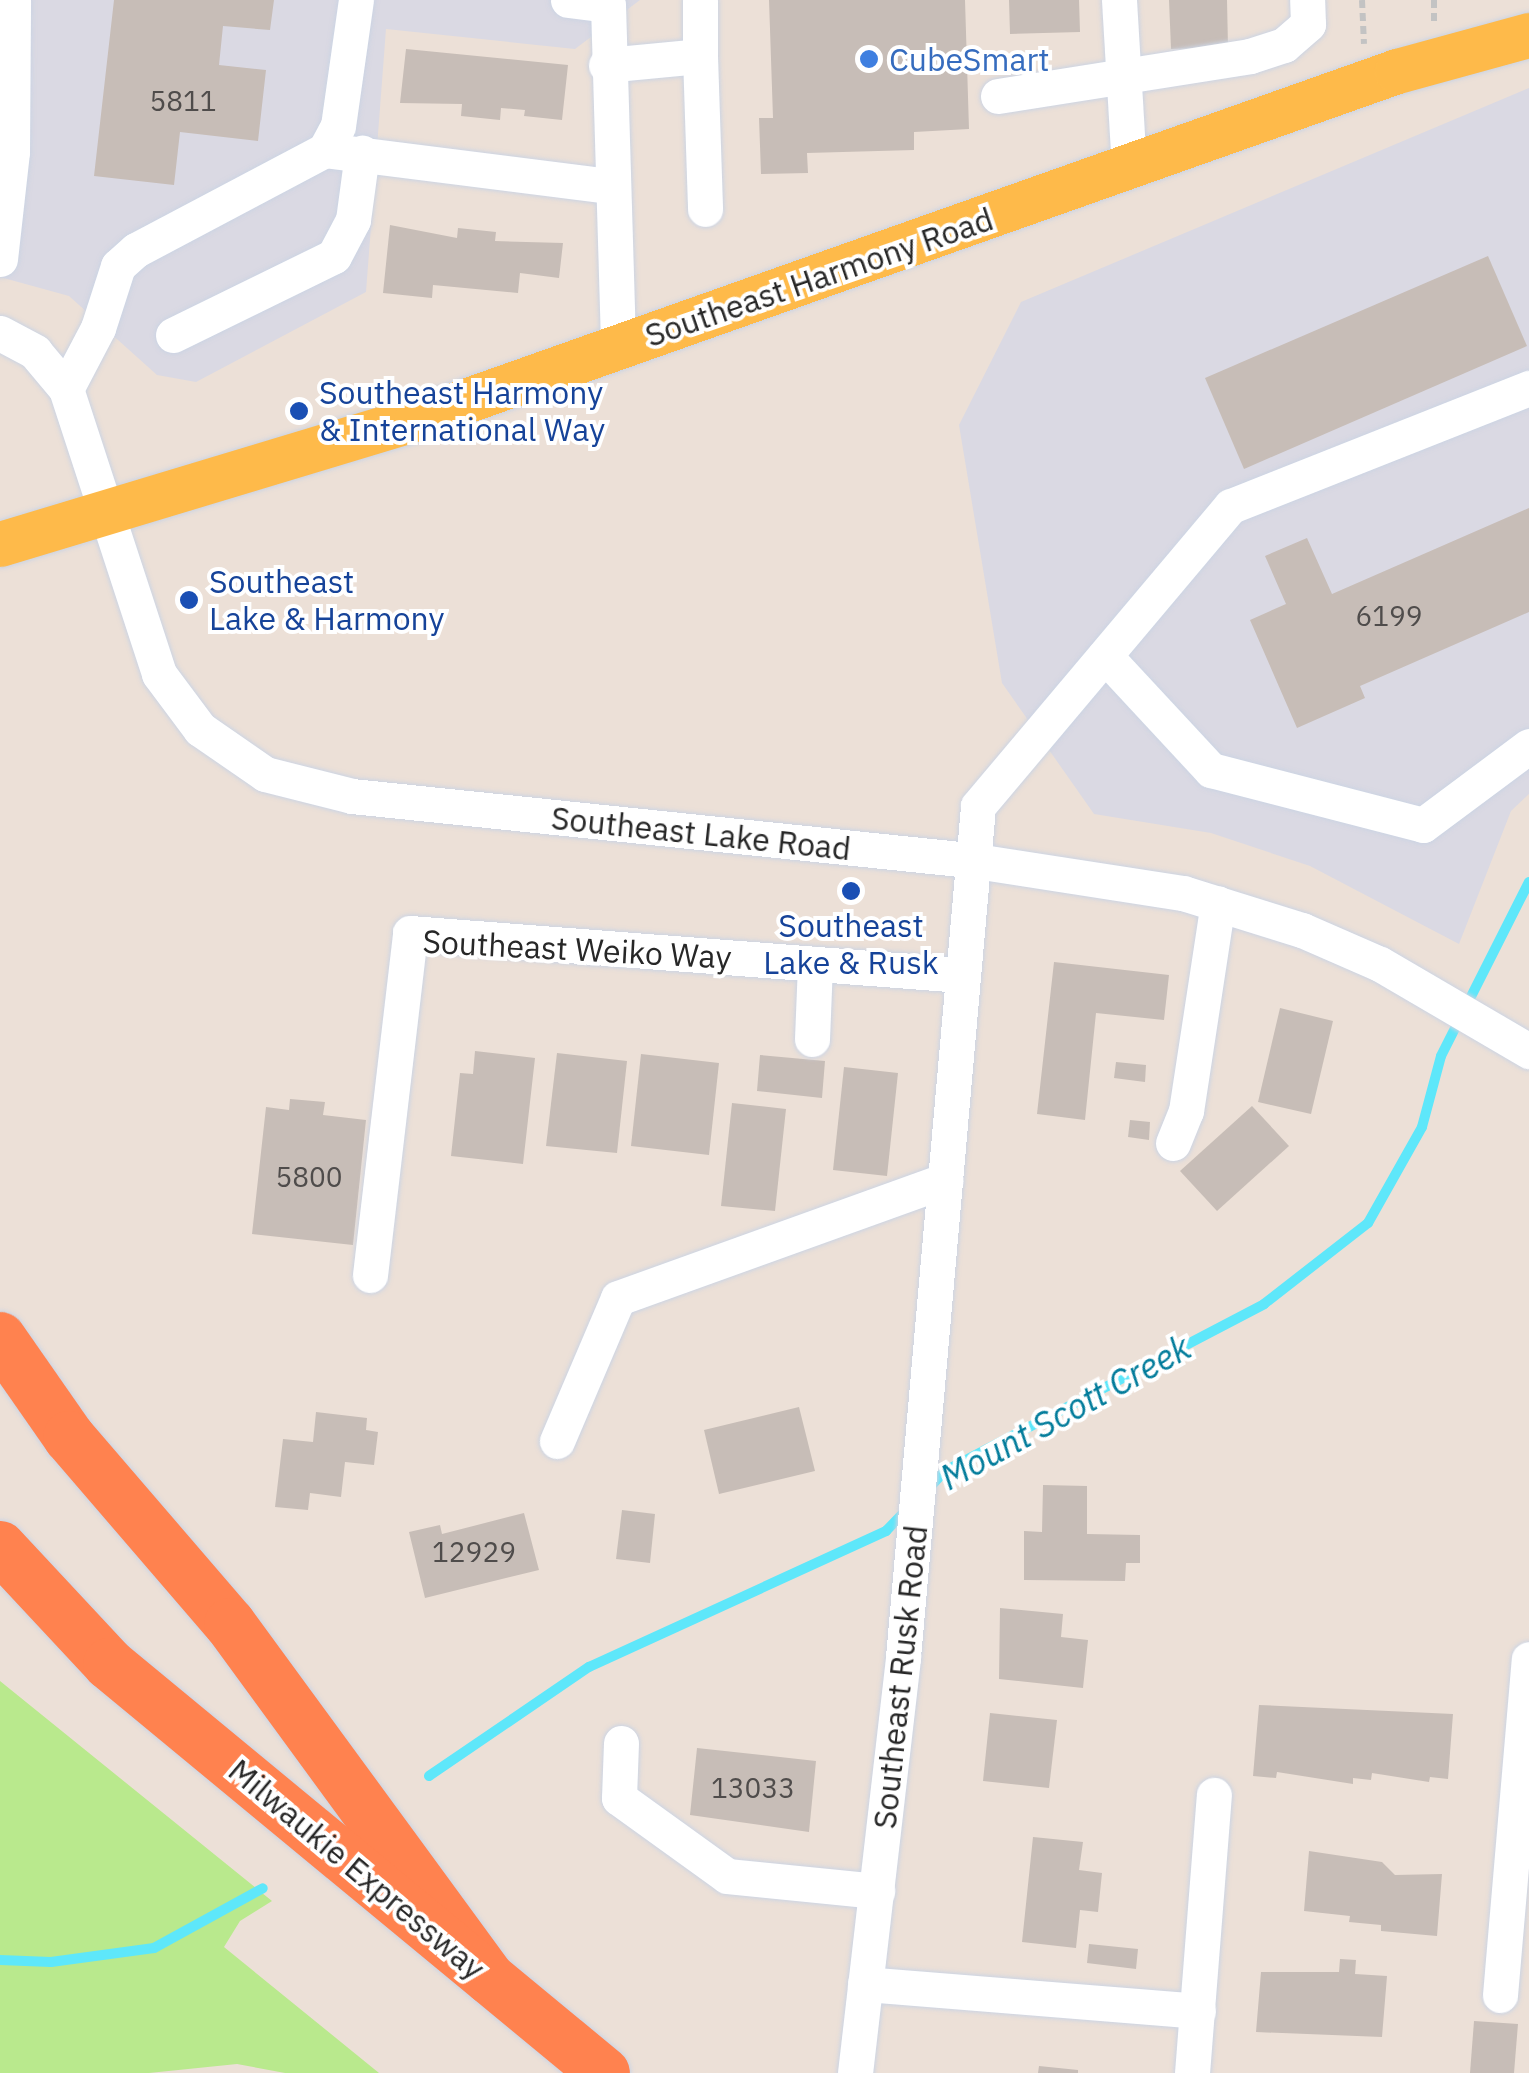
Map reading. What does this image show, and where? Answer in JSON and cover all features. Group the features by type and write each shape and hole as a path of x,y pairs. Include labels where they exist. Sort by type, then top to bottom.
{"highway":[{"path":"0,1338 69,1437 230,1624 489,1978"},
{"name":"Milwaukie Expressway","path":"0,1547 110,1664 604,2073"},
{"name":"Milwaukie Expressway","path":"0,1595 110,1664"}],"main road":[{"name":"Southeast Harmony Road","path":"106,514 618,348 1396,71 1529,35"},
{"path":"0,544 106,514"}],"street":[{"path":"0,259 12,152 13,0"},
{"path":"0,333 35,352 66,389 98,328 118,266 136,250 325,150 338,126 356,0"},
{"path":"568,0 608,6 606,64 618,348"},
{"path":"700,0 704,209"},
{"path":"1119,0 1129,166"},
{"path":"998,96 1124,80 1284,45 1308,24 1307,0"},
{"path":"606,64 700,56"},
{"path":"325,150 611,186"},
{"path":"173,335 334,256 354,220 362,154"},
{"name":"Southeast Rusk Road","path":"855,2073 913,1544 962,975 968,860 978,806 1231,506 1529,388"},
{"name":"Southeast Lake Road","path":"66,389 147,647 177,703 224,750 291,784 968,860 1218,902 1302,930 1412,979 1529,1051"},
{"path":"1105,656 1212,770 1423,826 1529,746"},
{"path":"1172,1143 1186,1111 1218,902"},
{"name":"Southeast Weiko Way","path":"370,1275 410,934 962,975"},
{"path":"812,1039 815,964"},
{"path":"557,1440 618,1298 945,1180"},
{"path":"1500,1996 1522,1815 1529,1659"},
{"path":"620,1743 619,1798 728,1876 877,1891"},
{"path":"1192,2073 1214,1795"},
{"path":"866,1984 1198,2011"}],"path":[{"path":"1362,0 1364,48"},
{"path":"1434,0 1434,28"}],"shaded area":[{"path":"0,0 640,0 575,49 386,29 366,292 196,382 157,375 69,296 0,277"},
{"path":"1529,88 1529,794 1511,811 1459,944 1310,866 1211,833 1094,814 1002,683 959,425 1021,302"}],"green space":[{"path":"0,1681 272,1901 240,1921 224,1947 379,2073 285,2073 237,2064 149,2073 0,2073"}],"building":[{"path":"114,0 274,0 270,30 223,26 219,65 266,70 258,141 180,132 174,185 94,176"},
{"name":"CubeSmart","path":"769,0 965,0 969,129 914,132 914,150 807,153 808,173 761,174 759,118 773,118"},
{"path":"1009,0 1079,0 1080,32 1010,34"},
{"path":"1169,0 1227,0 1228,47 1171,49"},
{"path":"406,49 568,65 562,120 524,116 525,110 501,108 500,120 461,116 462,104 400,103"},
{"path":"390,225 457,238 458,228 496,232 495,241 563,243 559,278 520,273 518,293 433,285 432,298 383,293"},
{"path":"1488,256 1527,346 1244,469 1205,378"},
{"path":"1529,508 1529,612 1360,686 1365,698 1297,728 1250,620 1286,604 1265,556 1307,538 1332,594"},
{"path":"1054,962 1169,975 1164,1020 1096,1013 1085,1120 1037,1114"},
{"path":"1280,1008 1333,1021 1311,1114 1258,1102"},
{"path":"475,1051 535,1058 523,1164 451,1156 460,1073 473,1074"},
{"path":"557,1053 627,1061 617,1153 546,1146"},
{"path":"641,1054 719,1063 709,1155 631,1146"},
{"path":"760,1055 825,1061 822,1098 757,1091"},
{"path":"1116,1062 1146,1065 1145,1082 1114,1078"},
{"path":"844,1067 898,1073 887,1176 833,1170"},
{"path":"290,1099 325,1102 323,1115 366,1120 353,1245 252,1234 266,1107 289,1110"},
{"path":"732,1103 786,1109 775,1211 721,1206"},
{"path":"1252,1106 1289,1146 1217,1211 1180,1171"},
{"path":"1130,1120 1150,1122 1149,1140 1128,1137"},
{"path":"799,1407 815,1471 719,1494 704,1430"},
{"path":"316,1412 367,1418 366,1430 378,1432 374,1465 345,1462 341,1497 310,1493 308,1510 275,1507 283,1439 313,1442"},
{"path":"1043,1485 1087,1486 1087,1534 1140,1535 1140,1563 1126,1563 1125,1581 1024,1580 1024,1531 1042,1532"},
{"path":"622,1510 655,1514 650,1563 616,1559"},
{"path":"524,1513 539,1570 425,1598 409,1532 440,1525 442,1534"},
{"path":"1000,1608 1063,1614 1061,1637 1088,1640 1083,1688 999,1679"},
{"path":"1259,1705 1453,1714 1448,1779 1430,1777 1429,1782 1372,1773 1371,1780 1353,1778 1353,1784 1277,1772 1276,1778 1253,1776"},
{"path":"990,1713 1057,1720 1049,1788 983,1781"},
{"path":"697,1748 816,1761 809,1832 690,1815"},
{"path":"1033,1837 1083,1842 1079,1870 1102,1873 1098,1912 1080,1910 1076,1948 1022,1942"},
{"path":"1309,1851 1382,1862 1395,1875 1442,1874 1437,1936 1381,1931 1381,1925 1349,1922 1350,1916 1304,1911"},
{"path":"1089,1944 1138,1949 1136,1969 1087,1963"},
{"path":"1340,1959 1356,1960 1355,1974 1387,1976 1382,2037 1256,2032 1261,1972 1339,1972"},
{"path":"1474,2021 1518,2024 1514,2073 1470,2073"},
{"path":"1039,2066 1078,2070 1078,2073 1038,2073"}],"waterway":[{"name":"Mount Scott Creek","path":"929,1488 945,1471 1264,1304 1368,1223 1422,1127 1441,1056 1529,882"},
{"name":"Mount Scott Creek","path":"429,1776 589,1667 886,1531 906,1510"},
{"name":"Mount Scott Creek","path":"0,1960 51,1962 154,1948 263,1888"}],"place":[{"name":"CubeSmart","path":"869,59"},
{"name":"Southeast Harmony & International Way","path":"299,411"},
{"name":"Southeast Lake & Harmony","path":"189,600"},
{"name":"Southeast Lake & Rusk","path":"851,891"}]}
